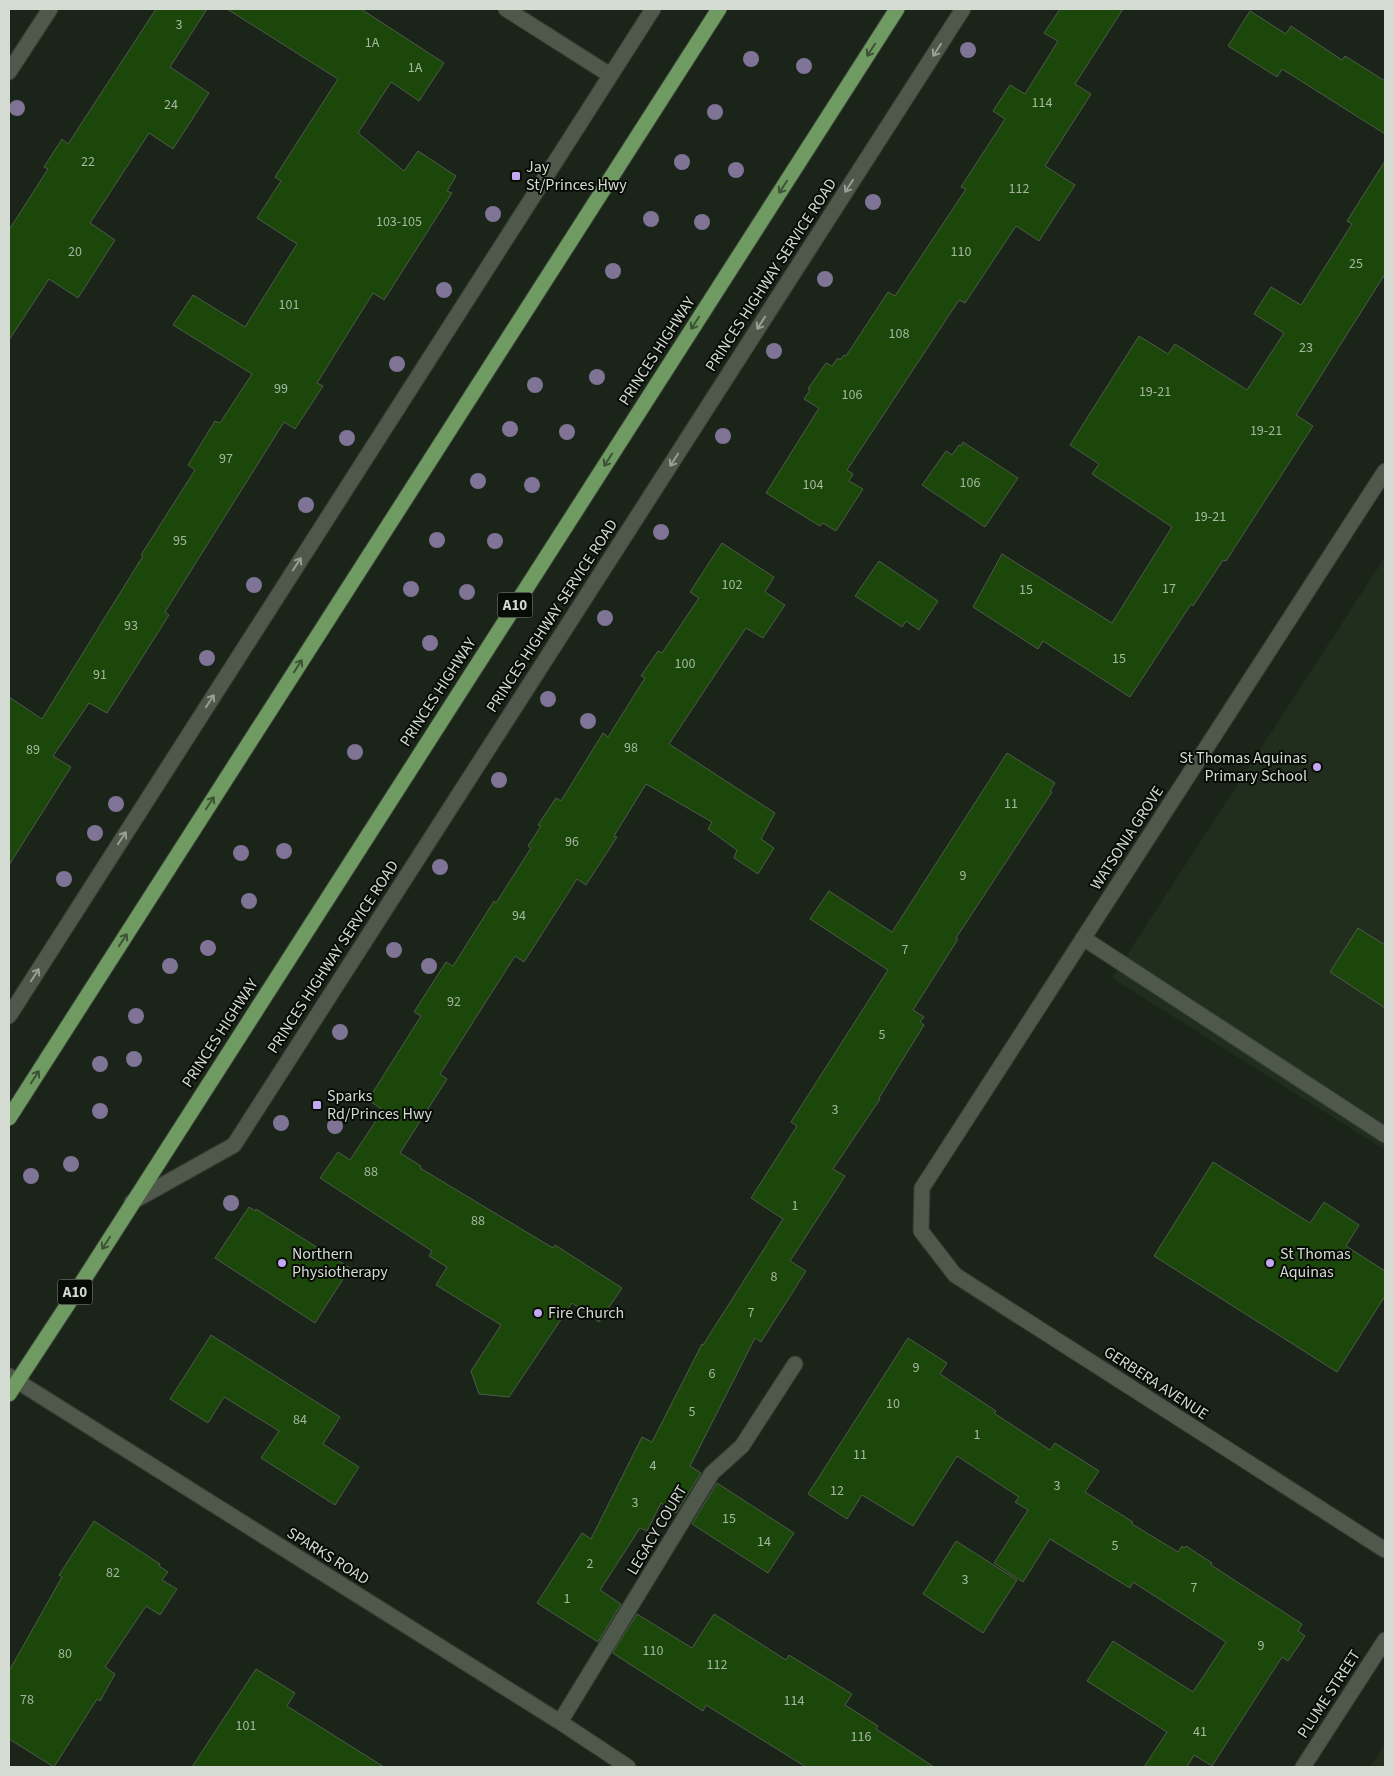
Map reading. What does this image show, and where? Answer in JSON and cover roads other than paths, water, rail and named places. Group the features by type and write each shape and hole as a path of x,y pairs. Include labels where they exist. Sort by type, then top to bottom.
{"highway":[{"path":"9,1118 719,9"},
{"name":"PRINCES HIGHWAY","path":"11,1384 72,1298 897,9"}],"street":[{"path":"9,72 50,9"},
{"path":"506,9 610,74"},
{"path":"9,1016 653,9"},
{"name":"PRINCES HIGHWAY SERVICE ROAD","path":"132,1202 234,1144 963,9"},
{"name":"WATSONIA GROVE","path":"921,1231 922,1188 1385,471"},
{"path":"1083,938 1385,1135"},
{"name":"GERBERA AVENUE","path":"921,1231 955,1275 1385,1550"},
{"name":"LEGACY COURT","path":"560,1722 712,1473 742,1446 795,1364"},
{"name":"SPARKS ROAD","path":"11,1384 560,1722 628,1767"},
{"name":"PLUME STREET","path":"1303,1767 1385,1640"}],"place":[{"name":"Jay St/Princes Hwy","path":"516,176"},
{"name":"St Thomas Aquinas Primary School","path":"1317,767"},
{"name":"Sparks Rd/Princes Hwy","path":"317,1105"},
{"name":"Northern Physiotherapy","path":"282,1263"},
{"name":"St Thomas Aquinas","path":"1270,1263"},
{"name":"Fire Church","path":"538,1313"}]}
